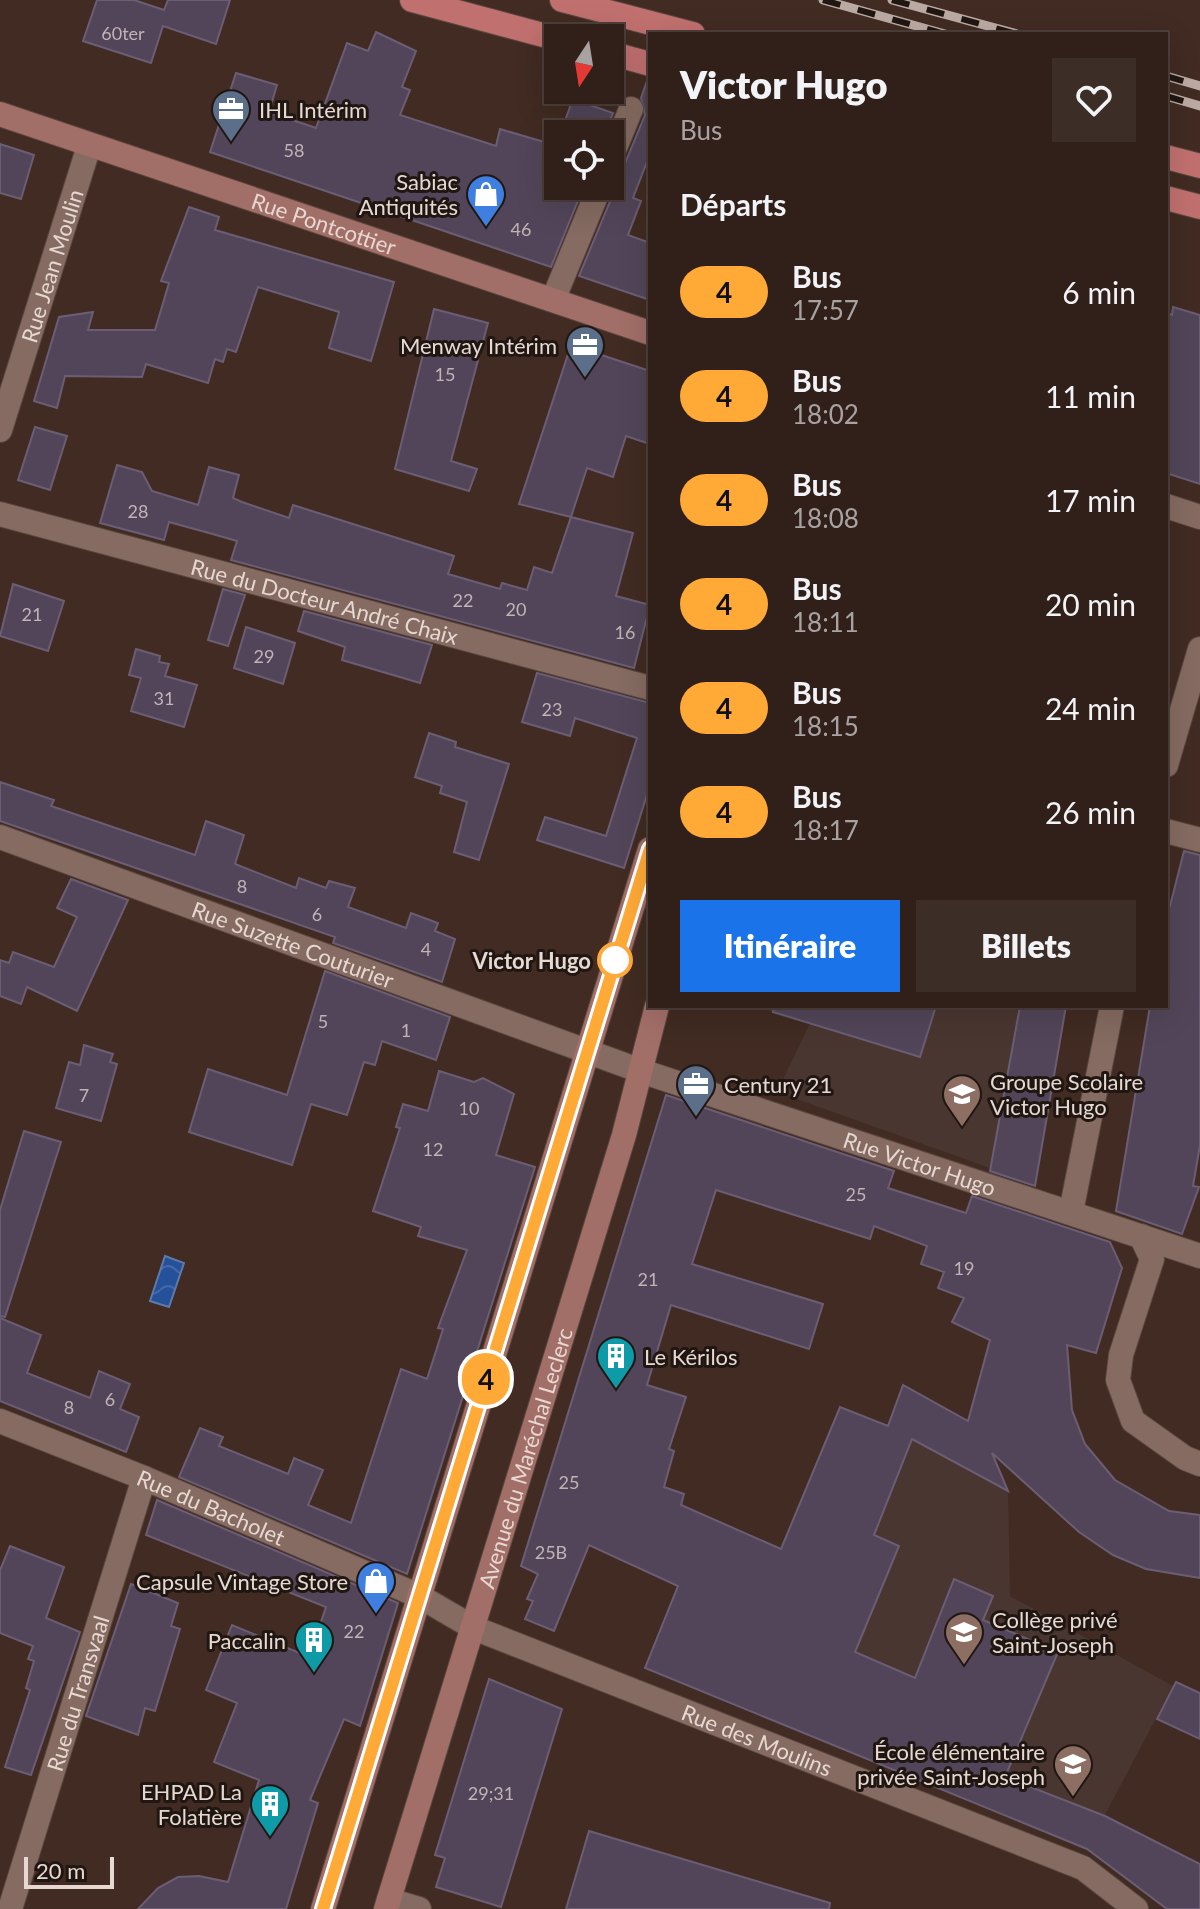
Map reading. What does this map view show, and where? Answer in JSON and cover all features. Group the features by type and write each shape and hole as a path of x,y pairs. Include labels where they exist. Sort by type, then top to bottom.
{"main road":[{"path":"412,0 544,35"},
{"path":"562,0 685,32"},
{"path":"624,57 648,63"},
{"path":"1168,158 1200,166"},
{"path":"1168,199 1200,207"}],"street":[{"path":"624,126 631,109"},
{"name":"Rue Pontcottier","path":"0,114 648,332"},
{"name":"Rue Jean Moulin","path":"0,430 89,146"},
{"path":"553,300 594,200"},
{"path":"1168,507 1200,517"},
{"name":"Rue du Docteur André Chaix","path":"0,514 648,687"},
{"path":"1168,758 1200,649"},
{"path":"1168,832 1200,840"},
{"name":"Rue Suzette Couturier","path":"0,837 641,1071"},
{"path":"323,1909 648,855"},
{"name":"Avenue du Maréchal Leclerc","path":"387,1904 474,1628 641,1071 657,1008"},
{"path":"1071,1212 1112,1008"},
{"name":"Rue Victor Hugo","path":"641,1071 1200,1256"},
{"path":"1141,1236 1152,1259 1121,1355 1118,1380 1133,1421 1185,1458 1200,1464"},
{"name":"Rue du Bacholet","path":"0,1421 144,1478 419,1596"},
{"name":"Rue du Transvaal","path":"10,1909 144,1478"},
{"name":"Rue des Moulins","path":"419,1596 474,1628 1083,1868 1136,1909"},
{"path":"387,1904 419,1909"}],"shaded area":[{"name":"Groupe Scolaire Victor Hugo","path":"761,1008 1066,1008 1035,1184 777,1092 810,1023"},
{"path":"903,1385 982,1429 1008,1491 1010,1596 1173,1686 1087,1849 746,1629 840,1407 887,1426"}],"water":[{"path":"165,1256 184,1263 169,1307 150,1301"}],"building":[{"path":"97,0 134,0 164,10 168,0 230,0 216,44 163,26 151,63 83,41"},
{"path":"376,32 416,51 402,87 410,90 400,115 496,146 500,129 544,142 544,200 578,200 551,267 210,152 236,73 277,85 269,112 316,128 347,43 368,51"},
{"path":"647,81 648,159 633,198 641,201 628,235 648,242 648,299 579,276 611,200 624,200 624,166 645,115 641,98"},
{"path":"571,104 587,104 613,113 610,120 565,120"},
{"path":"0,144 34,155 21,199 0,193"},
{"path":"189,207 219,217 215,230 394,282 371,361 329,348 339,312 258,287 236,352 227,349 223,362 215,359 208,383 146,364 142,377 65,376 57,408 34,401 59,317 93,312 88,330 155,330 169,283 161,281"},
{"path":"1173,307 1200,315 1200,484 1168,474 1168,314 1172,315"},
{"path":"434,309 488,323 451,461 477,469 469,491 395,469"},
{"path":"571,345 648,370 648,443 626,436 613,477 587,468 571,517 519,504"},
{"path":"35,427 67,436 50,490 18,480"},
{"path":"117,465 142,472 152,491 198,505 209,467 239,475 233,498 242,502 289,518 293,505 454,556 448,574 500,589 502,583 527,590 534,567 552,573 571,517 633,533 616,596 648,604 634,668 231,560 237,541 169,522 164,540 100,523"},
{"path":"13,584 64,601 48,651 0,636"},
{"path":"223,589 245,595 228,646 208,640"},
{"path":"304,611 432,645 420,683 342,660 345,647 298,631"},
{"path":"246,627 295,643 283,684 234,668"},
{"path":"136,649 160,656 159,662 169,664 165,676 197,685 184,727 131,711 141,678 129,675"},
{"path":"537,673 648,702 648,791 624,868 537,840 545,817 606,836 637,738 575,718 570,736 522,722"},
{"path":"429,733 456,742 455,747 509,764 479,860 454,852 467,802 440,793 442,786 415,777"},
{"path":"0,782 54,800 51,806 195,855 206,821 244,835 235,864 296,888 299,878 326,888 329,881 355,888 348,907 406,928 411,913 438,923 435,931 455,939 442,982 333,943 335,937 0,821"},
{"path":"1184,851 1200,855 1200,1145 1193,1186 1199,1187 1182,1234 1116,1211 1150,1008 1168,1008 1170,906"},
{"path":"71,879 128,900 77,1011 27,987 21,1004 0,996 0,960 9,963 13,952 54,967 77,917 57,908"},
{"path":"325,971 450,1017 436,1060 382,1041 375,1065 364,1062 347,1115 311,1104 292,1165 189,1132 208,1069 287,1095"},
{"path":"774,1008 935,1008 920,1057 773,1012"},
{"path":"1020,1008 1066,1008 1035,1186 990,1171"},
{"path":"84,1045 113,1054 110,1062 117,1064 101,1121 56,1108 69,1062 80,1065"},
{"path":"439,1071 474,1082 483,1078 514,1094 496,1155 535,1167 407,1574 179,1477 200,1428 223,1437 219,1446 288,1474 294,1458 323,1470 308,1505 351,1523 401,1369 427,1379 443,1329 438,1328 467,1250 418,1236 421,1227 373,1211 400,1128 396,1127 403,1104 428,1111"},
{"path":"666,1095 894,1171 888,1188 966,1213 972,1196 1110,1242 1122,1268 1096,1353 1067,1345 1072,1410 1085,1444 1115,1480 1169,1511 1200,1515 1200,1578 1146,1569 1113,1555 1079,1532 992,1453 1008,1491 912,1439 874,1535 899,1546 855,1652 915,1678 954,1579 993,1596 983,1620 1058,1652 1005,1777 1105,1816 1200,1864 1200,1909 1167,1909 1087,1849 645,1668 678,1586 589,1545 554,1631 525,1619 533,1601 527,1599 538,1574 521,1566","holes":["716,1190 870,1239 874,1226 927,1246 921,1264 944,1272 938,1288 964,1298 952,1322 990,1340 968,1421 903,1385 888,1426 840,1407 781,1549 681,1505 684,1494 664,1487 674,1451 669,1449 686,1397 647,1385 671,1305 809,1349 823,1304 692,1264"]},
{"path":"24,1131 61,1142 5,1317 0,1316 0,1210"},
{"path":"0,1318 41,1335 27,1373 90,1398 99,1371 130,1384 120,1409 139,1417 126,1452 0,1401"},
{"path":"157,1500 398,1603 360,1726 344,1719 310,1800 318,1803 286,1909 138,1909 158,1888 178,1877 199,1876 228,1882 259,1780 214,1762 237,1703 206,1690 232,1625 309,1657 326,1607 146,1535"},
{"path":"10,1546 64,1567 46,1618 80,1632 31,1775 5,1767 30,1690 26,1688 34,1661 28,1659 33,1646 0,1633 0,1570"},
{"path":"131,1584 178,1603 171,1626 180,1629 155,1711 145,1708 138,1735 86,1716"},
{"path":"489,1679 562,1709 501,1907 436,1887 445,1858 435,1855"},
{"path":"1176,1682 1200,1693 1200,1739 1157,1719"},
{"path":"589,1831 830,1903 829,1909 566,1909"}],"railway":[{"path":"823,0 938,32"},
{"path":"892,0 1010,32"},
{"path":"1168,77 1200,86"},
{"path":"1168,97 1200,106"}],"bus line":[{"name":"4","path":"323,1909 648,855"}],"place":[{"name":"IHL Intérim","path":"231,143"},
{"name":"Sabiac Antiquités","path":"486,228"},
{"name":"Menway Intérim","path":"585,379"},
{"name":"Victor Hugo","path":"615,960"},
{"name":"Century 21","path":"696,1118"},
{"name":"Groupe Scolaire Victor Hugo","path":"962,1128"},
{"name":"Le Kérilos","path":"616,1390"},
{"name":"Capsule Vintage Store","path":"376,1615"},
{"name":"Collège privé Saint-Joseph","path":"964,1666"},
{"name":"Paccalin","path":"314,1674"},
{"name":"École élémentaire privée Saint-Joseph","path":"1073,1798"},
{"name":"EHPAD La Folatière","path":"270,1838"}]}
